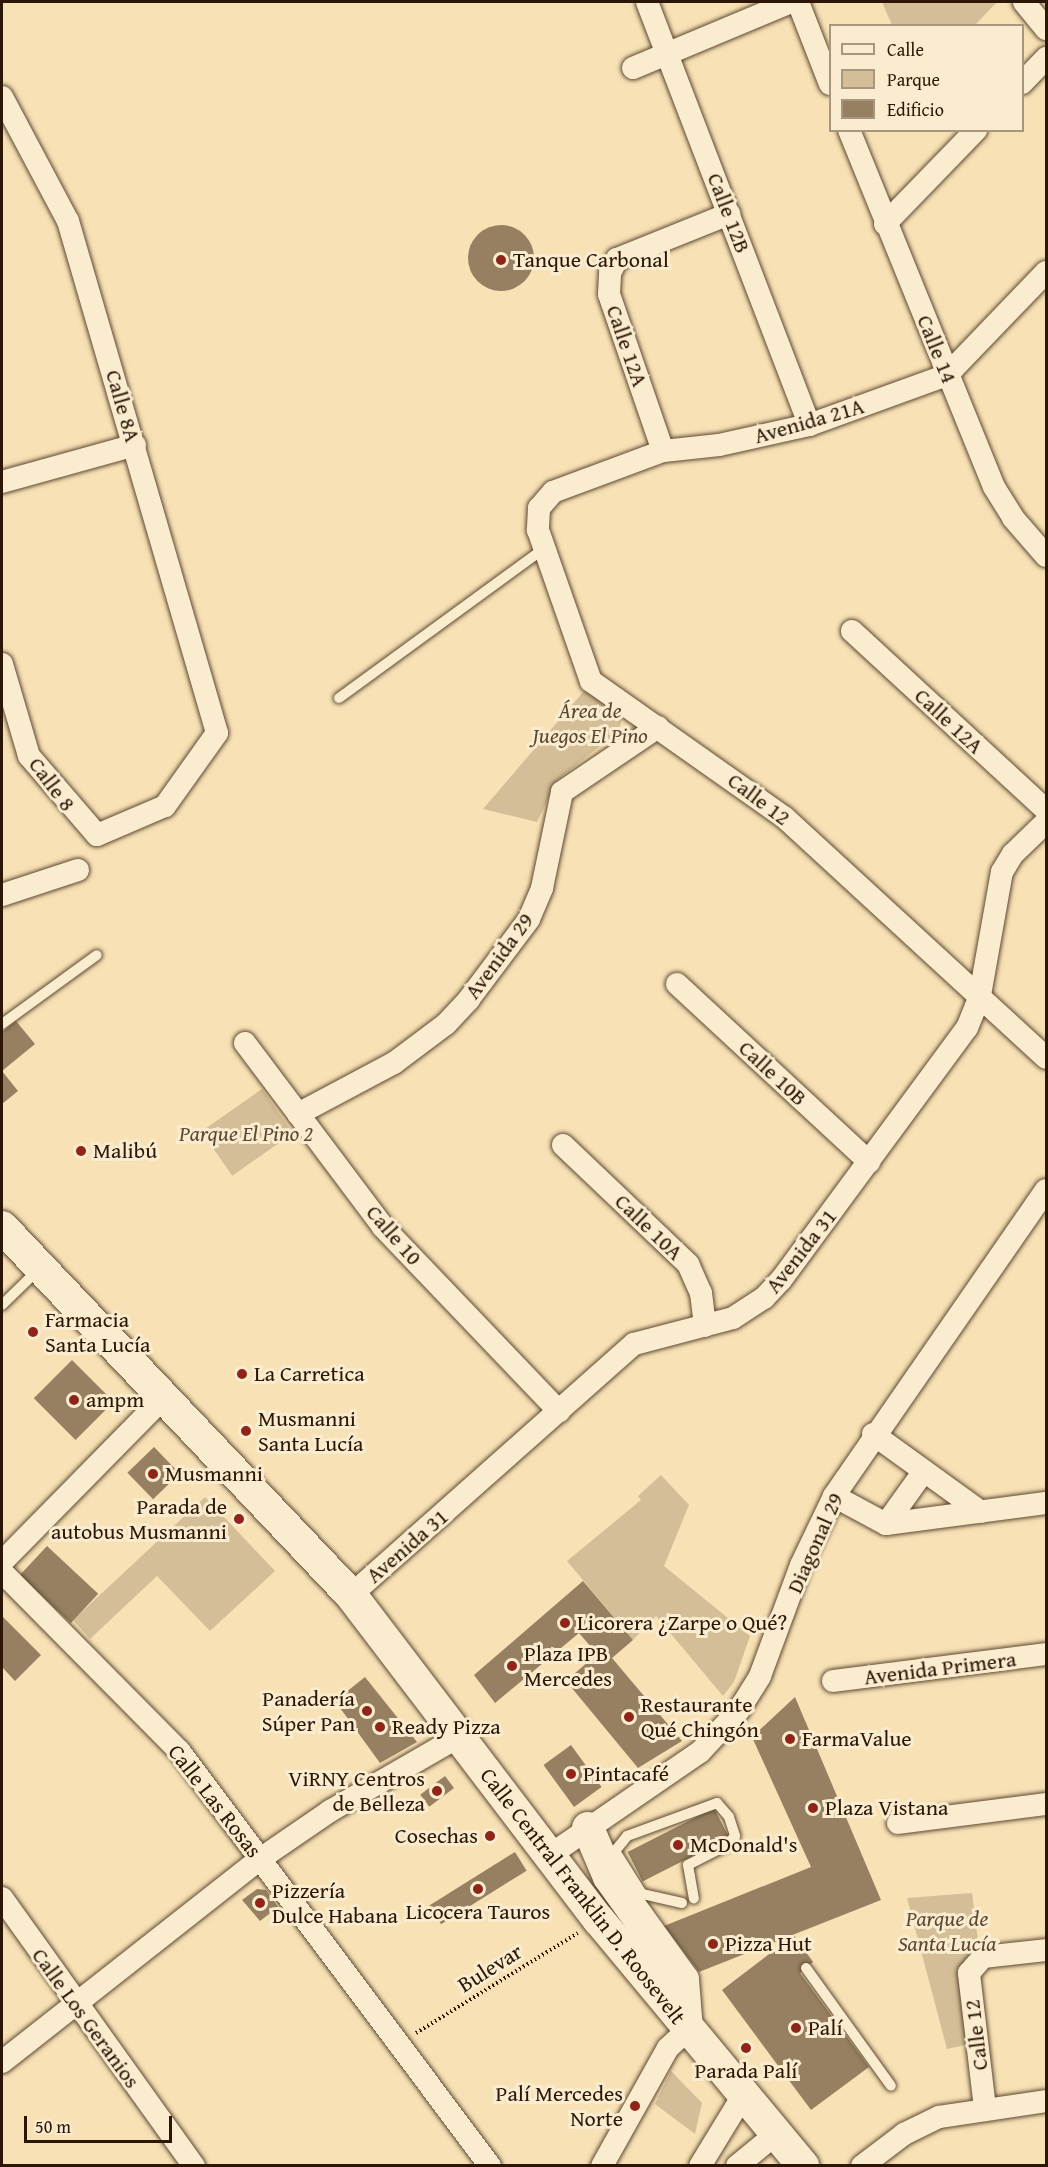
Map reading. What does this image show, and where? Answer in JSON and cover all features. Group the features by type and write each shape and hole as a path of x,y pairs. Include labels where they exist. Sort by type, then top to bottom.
{"main road":[{"name":"Calle Central Franklin D. Roosevelt","path":"2,1227 351,1595 458,1737 687,2030 744,2094 803,2166"},
{"path":"588,1828 609,1877 683,1980 687,2030"}],"street":[{"name":"Calle 12B","path":"647,2 809,425"},
{"path":"633,68 791,2"},
{"path":"798,2 829,79"},
{"path":"1024,2 1047,29"},
{"path":"1024,82 1047,58"},
{"name":"Calle 8A","path":"2,97 68,221 217,726 214,739 165,806 106,834 89,831"},
{"name":"Calle 14","path":"850,132 885,224 994,487 1012,518 1047,556"},
{"path":"885,224 974,132"},
{"name":"Calle 12A","path":"663,452 609,294 610,273 617,259 729,214"},
{"name":"Avenida 21A","path":"539,508 553,492 663,452 719,445 809,425 948,375 1047,272"},
{"path":"2,482 135,445"},
{"name":"Calle 12","path":"539,508 538,530 543,549 591,681 784,817 1047,1058"},
{"name":"Calle 12A","path":"852,631 1047,810"},
{"name":"Calle 8","path":"2,664 29,756 89,831"},
{"name":"Avenida 29","path":"298,1114 411,1052 470,999 529,919 542,888 562,792 658,727"},
{"name":"Avenida 31","path":"351,1595 634,1344 733,1318 764,1298 870,1162 967,1028 980,995 988,928 1002,872 1013,854 1047,822"},
{"path":"2,895 78,870"},
{"name":"Calle 10B","path":"677,984 870,1162"},
{"name":"Calle 10","path":"245,1043 383,1227 559,1411"},
{"name":"Calle 10A","path":"563,1145 688,1264 699,1287 705,1326"},
{"name":"Diagonal 29","path":"550,1855 700,1752 739,1710 760,1676 801,1565 834,1496 873,1434 1047,1190"},
{"path":"2,1562 163,1398"},
{"path":"873,1434 981,1512"},
{"path":"886,1524 924,1471"},
{"path":"834,1496 886,1524 1047,1503"},
{"name":"Calle Las Rosas","path":"2,1572 180,1752 490,2166"},
{"name":"Avenida Primera","path":"833,1681 1047,1654"},
{"path":"2,2062 56,2022 74,2003 260,1859 330,1811 458,1737"},
{"path":"898,1823 1047,1803"},
{"name":"Calle Los Geranios","path":"2,1898 74,2003 194,2166"},
{"name":"Calle 12","path":"985,2108 969,1973 974,1963 983,1957 1047,1950"},
{"path":"602,2166 668,2048 687,2030"},
{"path":"700,2166 744,2094"},
{"path":"862,2166 904,2134 939,2117 985,2108 1047,2101"},
{"path":"737,2166 777,2133"}],"lane":[{"path":"339,698 543,549"},
{"path":"2,1024 98,956"},
{"path":"2,1305 40,1268"},
{"path":"682,1903 642,1894 615,1851 627,1836 717,1803 729,1817 735,1836 727,1845 688,1865 694,1898"},
{"path":"806,1968 891,2086"}],"path":[{"name":"Bulevar","path":"398,2044 600,1920"}],"green space":[{"path":"882,2 997,2 976,24 892,24"},
{"name":"Área de Juegos El Pino","path":"584,691 624,714 618,732 557,780 537,822 483,809"},
{"name":"Parque El Pino 2","path":"262,1089 293,1133 232,1176 201,1131"},
{"path":"661,1475 689,1505 664,1566 750,1636 734,1682 723,1696 656,1616 633,1640 567,1561 641,1500 638,1496"},
{"path":"205,1497 275,1571 210,1631 157,1576 90,1639 73,1620"},
{"name":"Parque de Santa Lucía","path":"972,1893 979,1948 964,1960 974,2043 947,2049 907,1898"},
{"path":"671,2071 702,2103 695,2134 655,2104"}],"building":[{"name":"Tanque Carbonal","path":"501,225 513,228 524,235 531,246 534,258 531,270 524,281 513,288 501,291 489,288 478,281 471,270 468,258 471,246 478,235 489,228"},
{"path":"16,1021 35,1044 2,1071 2,1032"},
{"path":"2,1071 18,1091 2,1104"},
{"name":"ampm","path":"72,1360 114,1402 76,1440 34,1398"},
{"name":"Musmanni","path":"154,1447 180,1474 153,1499 127,1473"},
{"path":"47,1546 98,1594 71,1623 20,1575"},
{"name":"Plaza IPB Mercedes","path":"583,1581 633,1640 612,1658 682,1741 638,1768 566,1681 597,1654 579,1633 495,1703 474,1675"},
{"path":"2,1616 41,1655 15,1681 2,1667"},
{"path":"365,1677 417,1742 380,1763 335,1701"},
{"name":"Plaza Vistana","path":"795,1697 881,1900 699,1972 664,1926 811,1867 752,1737"},
{"name":"Plaza IPB Mercedes","path":"571,1745 602,1787 574,1807 543,1765"},
{"name":"ViRNY Centros de Belleza","path":"445,1776 454,1788 429,1807 420,1795"},
{"name":"McDonald's","path":"714,1808 729,1837 643,1881 628,1852"},
{"name":"Licocera Tauros","path":"515,1852 527,1871 441,1924 429,1906"},
{"name":"Pizzería Dulce Habana","path":"257,1889 266,1890 278,1907 260,1921 242,1900"},
{"name":"Palí","path":"794,1935 813,1962 800,1973 869,2067 811,2110 722,1990"}],"place":[{"name":"Tanque Carbonal","path":"501,260"},
{"name":"Malibú","path":"81,1151"},
{"name":"Farmacia Santa Lucía","path":"33,1332"},
{"name":"La Carretica","path":"242,1374"},
{"name":"ampm","path":"74,1400"},
{"name":"Musmanni Santa Lucía","path":"246,1431"},
{"name":"Musmanni","path":"153,1474"},
{"name":"Parada de autobus Musmanni","path":"239,1519"},
{"name":"Licorera ¿Zarpe o Qué?","path":"565,1623"},
{"name":"Plaza IPB Mercedes","path":"512,1666"},
{"name":"Panadería Súper Pan","path":"367,1711"},
{"name":"Restaurante Qué Chingón","path":"629,1717"},
{"name":"Ready Pizza","path":"380,1727"},
{"name":"FarmaValue","path":"790,1739"},
{"name":"Pintacafé","path":"571,1774"},
{"name":"ViRNY Centros de Belleza","path":"437,1791"},
{"name":"Plaza Vistana","path":"813,1808"},
{"name":"Cosechas","path":"490,1836"},
{"name":"McDonald's","path":"678,1845"},
{"name":"Licocera Tauros","path":"478,1889"},
{"name":"Pizzería Dulce Habana","path":"260,1903"},
{"name":"Pizza Hut","path":"713,1944"},
{"name":"Palí","path":"796,2028"},
{"name":"Parada Palí","path":"746,2048"},
{"name":"Palí Mercedes Norte","path":"635,2106"}]}
